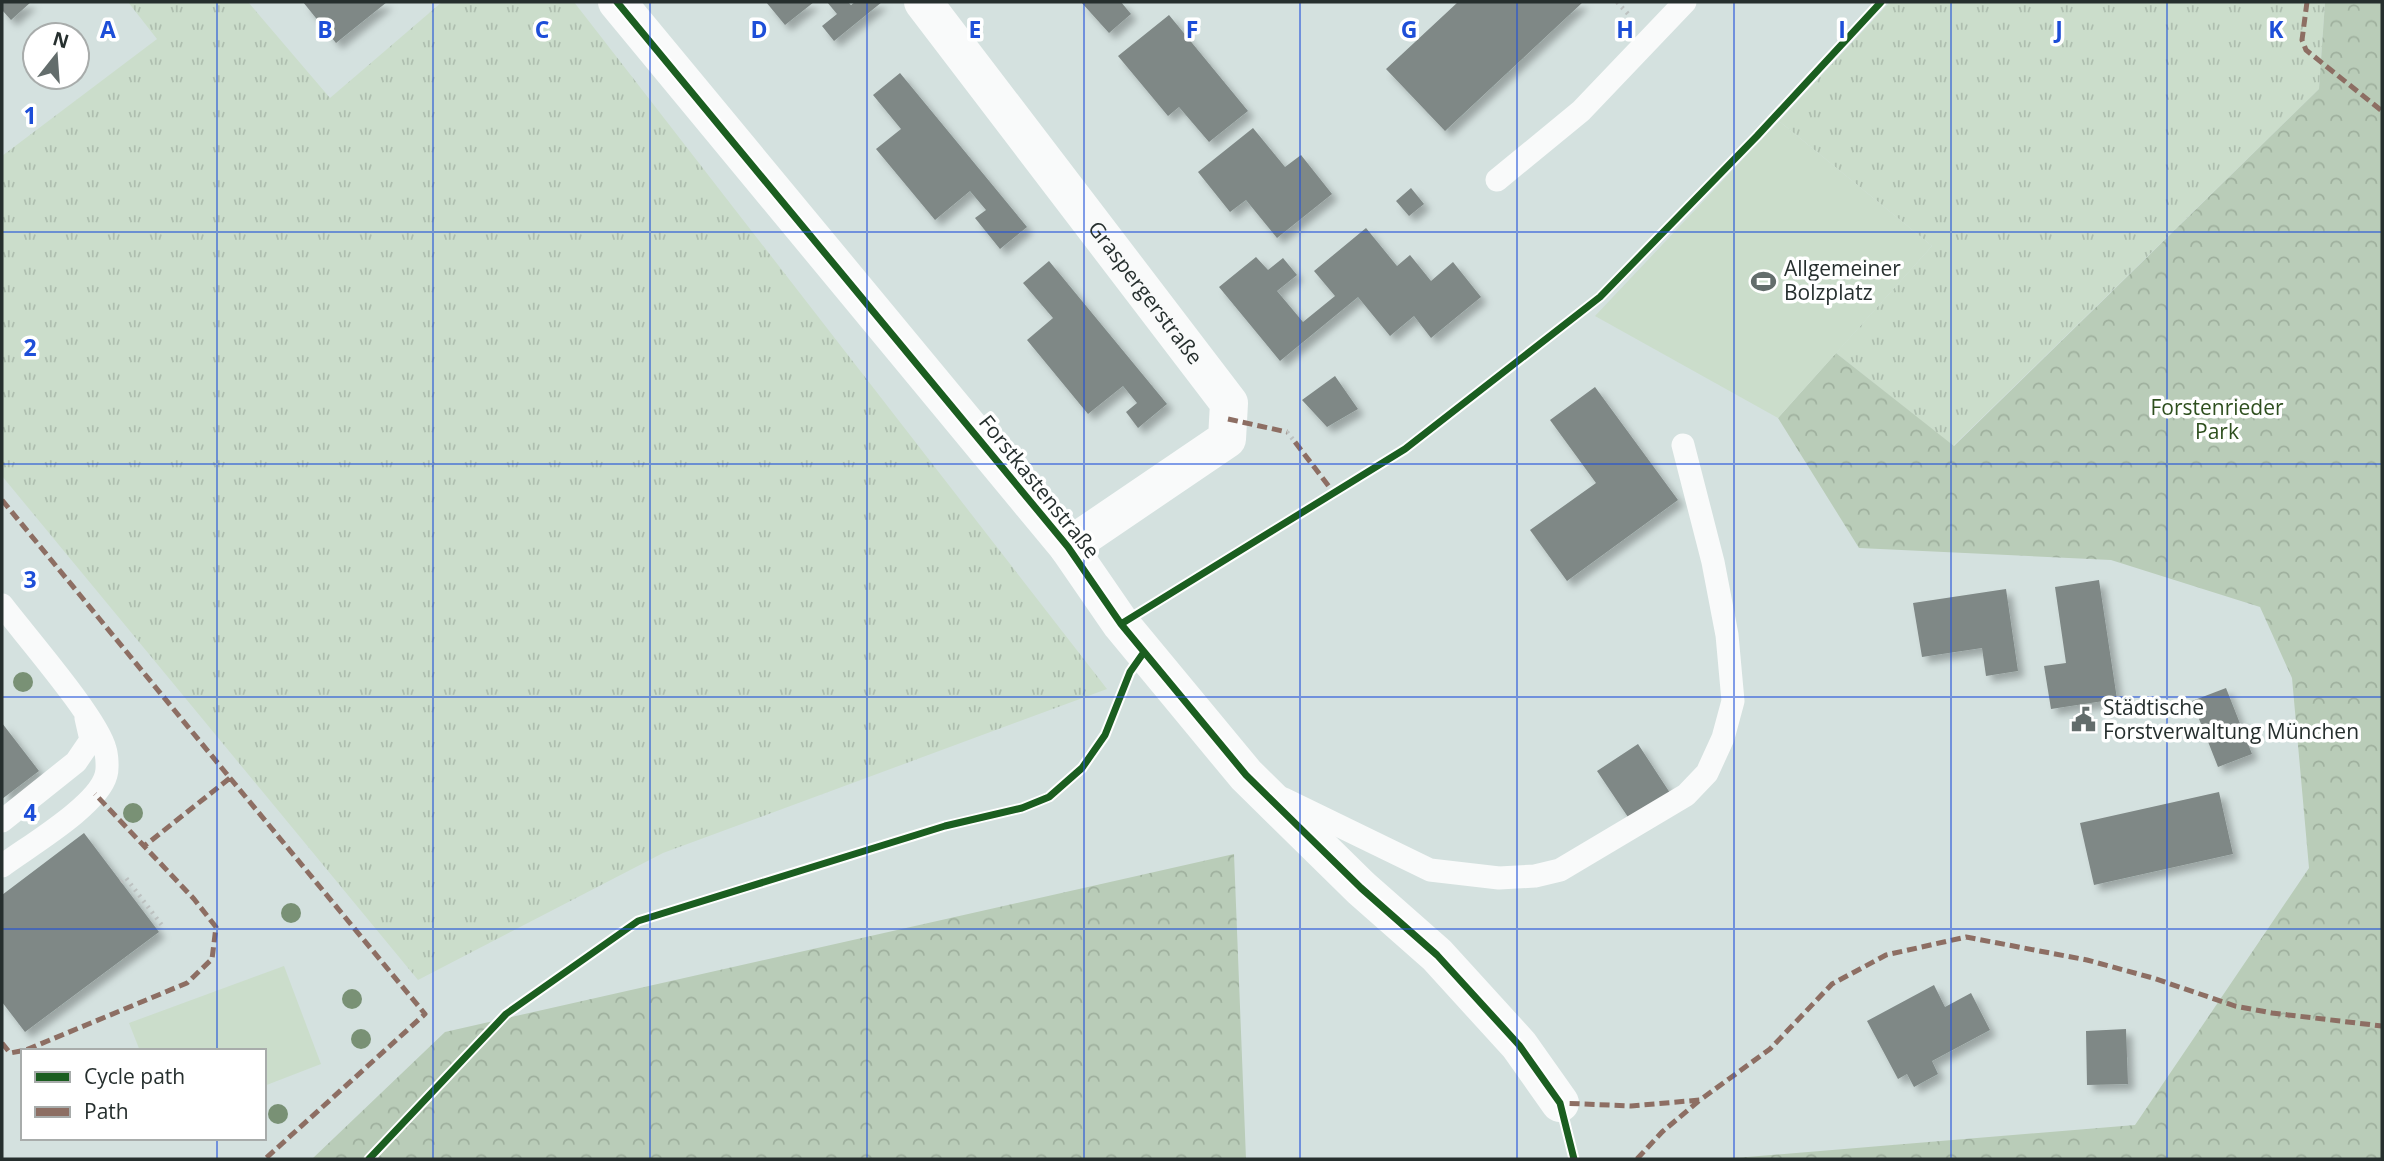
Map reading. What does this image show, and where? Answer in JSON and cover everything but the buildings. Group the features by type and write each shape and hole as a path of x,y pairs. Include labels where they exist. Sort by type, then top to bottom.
{"street":[{"name":"Forstkastenstraße","path":"617,2 1068,547 1121,625 1263,792 1361,888 1437,955 1519,1045 1560,1103"},
{"name":"Graspergerstraße","path":"923,2 1229,403 1227,439 1068,547"}],"lane":[{"path":"1497,180 1581,111 1685,2"},
{"path":"1263,792 1284,799 1430,870 1499,878 1535,876 1560,870 1686,795 1707,773 1723,738 1733,701 1727,635 1713,562 1683,446"},
{"path":"2,605 85,714 105,748 106,775 95,794 72,815 2,866"},
{"path":"2,821 76,762 91,740 85,714"}],"path":[{"path":"1287,432 1295,442"},
{"path":"121,882 126,878 164,928"}],"green space":[{"path":"128,2 248,2 330,98 442,2 574,2 1107,689 663,853 418,980 2,476 2,156 157,39"},
{"path":"1890,2 2325,2 2319,89 1953,446 1836,353 1932,246 1779,121"},
{"name":"Forstenrieder Park","path":"2325,2 2382,2 2382,1159 1723,1159 2135,1125 2309,868 2292,678 2260,607 2111,560 1859,548 1778,418 1836,353 1954,446 2319,89"},
{"name":"Allgemeiner Bolzplatz","path":"1779,121 1932,246 1778,418 1595,316"},
{"path":"1234,854 1246,1159 312,1159 445,1032"},
{"path":"284,966 321,1064 266,1085 266,1049 139,1049 129,1023"}],"marked path":[{"path":"2307,2 2302,40 2306,50 2382,111"},
{"path":"1228,419 1287,432"},
{"path":"1295,442 1334,493"},
{"path":"2,500 230,778 143,847"},
{"path":"230,778 425,1014 265,1159"},
{"path":"28,1049 187,983 212,959 216,927 194,899 95,794"},
{"path":"1562,1108 1560,1103 1631,1106 1700,1100 1770,1049 1832,984 1886,955 1966,937 2087,960 2153,978 2235,1006 2382,1026"},
{"path":"2,1043 10,1053 21,1051"},
{"path":"1637,1159 1662,1132 1700,1100"}],"cycle path":[{"path":"617,2 1068,547 1121,624 1246,775 1361,888 1437,955 1519,1045 1560,1103 1574,1159"},
{"path":"1121,624 1405,449 1600,297 1757,136 1881,2"},
{"path":"369,1159 506,1014 638,921 945,826 1022,808 1049,797 1082,768 1105,735 1130,672 1144,652"}],"place":[{"name":"Allgemeiner Bolzplatz","path":"1764,281"},
{"name":"Städtische Forstverwaltung München","path":"2083,720"}]}
